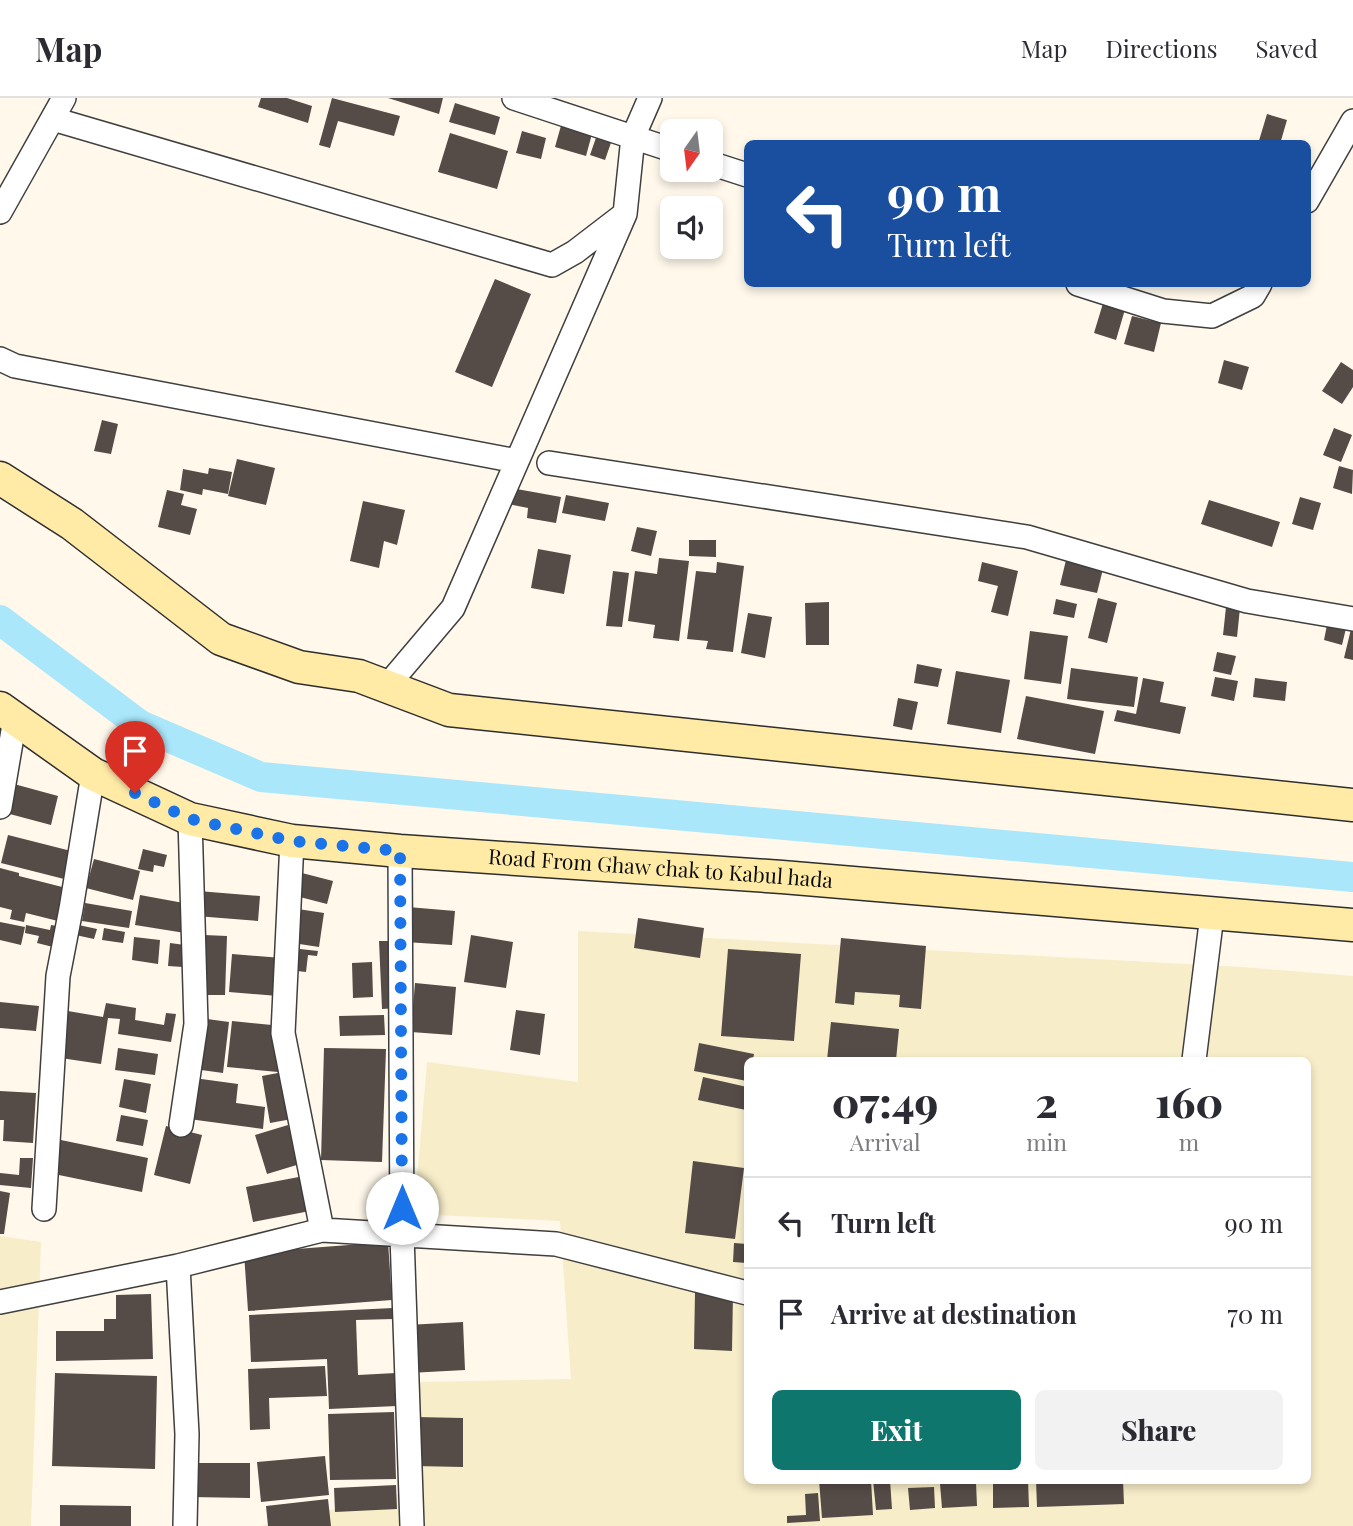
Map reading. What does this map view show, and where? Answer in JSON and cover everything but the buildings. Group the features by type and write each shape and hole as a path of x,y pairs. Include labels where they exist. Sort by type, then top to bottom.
{"street":[{"path":"0,212 64,98"},
{"path":"514,98 660,146"},
{"path":"387,686 453,608 625,214 633,137 650,98"},
{"path":"53,118 552,265 575,252 625,214"},
{"path":"1311,194 1353,121"},
{"path":"723,167 744,174"},
{"path":"1087,287 1163,311 1212,316 1253,296 1258,287"},
{"path":"0,359 15,366 517,461"},
{"path":"549,463 1027,537 1247,601 1353,619"},
{"path":"0,478 72,524 221,639 299,667 359,676 449,710 1353,805"},
{"path":"0,807 8,713"},
{"name":"Road From Ghaw chak to Kabul hada","path":"8,713 93,774 190,819 292,841 782,877 1353,925"},
{"path":"44,1209 58,976 93,774"},
{"path":"181,1125 196,1024 190,819"},
{"path":"292,841 283,1033 322,1230"},
{"path":"400,851 402,1235 412,1526"},
{"path":"1194,1057 1212,915"},
{"path":"0,1302 178,1266 322,1230 556,1244 744,1292"},
{"path":"178,1266 187,1434 185,1526"}],"shaded area":[{"path":"578,931 1241,967 1353,976 1353,1526 261,1526 413,1491 415,1382 571,1379 560,1221 414,1214 427,1062 578,1082"},
{"path":"0,1236 41,1242 31,1526 0,1526"}],"waterway":[{"path":"0,620 140,725 261,777 1353,877"}],"route":[{"path":"135,793 190,819 292,841 400,851 402,1208"}]}
